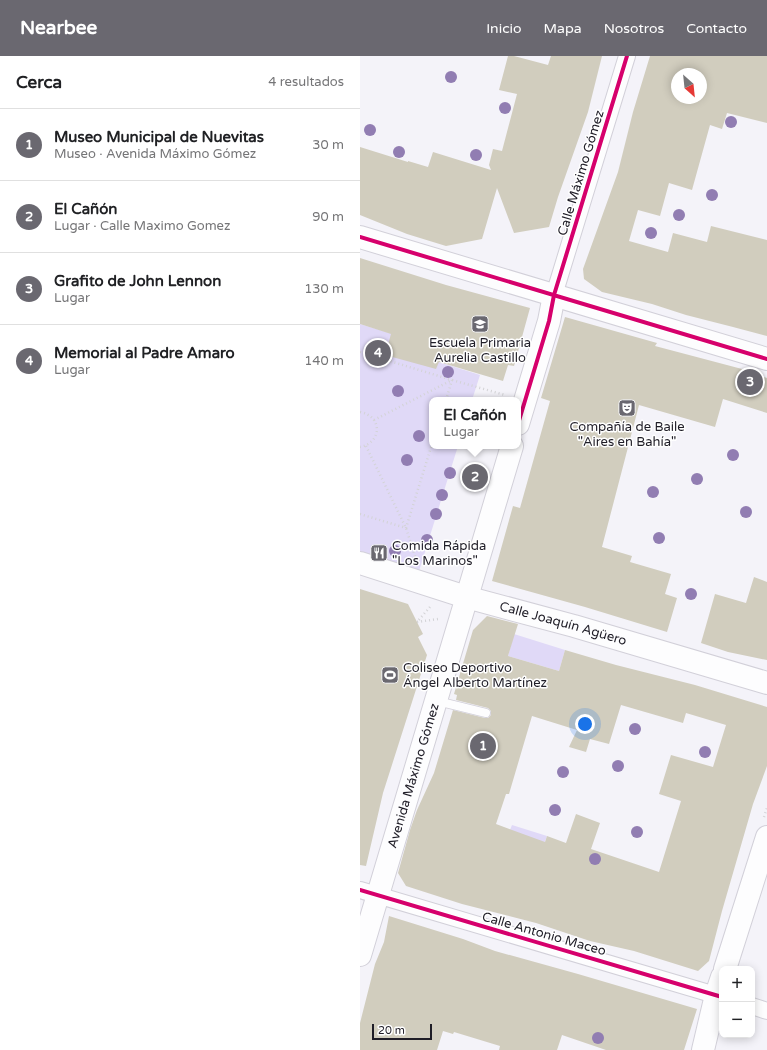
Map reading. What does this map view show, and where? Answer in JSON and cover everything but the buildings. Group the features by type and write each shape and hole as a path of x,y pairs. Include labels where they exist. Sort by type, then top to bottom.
{"main road":[{"path":"360,237 767,358"},
{"path":"521,414 549,321 554,295"},
{"name":"Avenida Máximo Gómez","path":"360,955 369,893 436,700 460,617 457,594 511,449"},
{"name":"Calle Joaquín Agüero","path":"360,562 457,594 574,626 767,683"},
{"path":"726,966 765,830"},
{"path":"703,1050 719,994"}],"street":[{"name":"Calle Máximo Gómez","path":"554,295 627,56"},
{"name":"Calle Antonio Maceo","path":"369,893 719,990"},
{"path":"755,1007 767,1011"}],"lane":[{"path":"436,700 486,713"}],"path":[{"path":"360,352 509,396"},
{"path":"447,397 452,380"},
{"path":"374,420 452,380"},
{"path":"360,412 366,413 374,420 377,431 372,442 366,446 360,447"},
{"path":"366,446 406,528 417,564"},
{"path":"406,528 430,449"},
{"path":"360,514 406,528"},
{"path":"457,594 417,622 460,617"},
{"path":"765,830 767,808"}],"shaded area":[{"path":"360,324 429,345 439,362 480,375 473,397 429,397 429,449 457,449 419,571 360,552"},
{"path":"514,634 565,650 559,671 508,656"},
{"path":"512,825 547,836 536,866 510,830"}],"cycle path":[{"path":"521,414 549,321 554,295 627,56"},
{"path":"360,237 767,359"},
{"path":"360,890 719,996"}],"place":[{"name":"Escuela Primaria Aurelia Castillo","path":"480,324"},
{"name":"Memorial al Padre Amaro","path":"378,353"},
{"name":"Grafito de John Lennon","path":"750,382"},
{"name":"Compañía de Baile \"Aires en Bahía\"","path":"627,408"},
{"name":"El Cañón","path":"475,477"},
{"name":"Comida Rápida \"Los Marinos\"","path":"379,553"},
{"name":"Coliseo Deportivo Ángel Alberto Martínez","path":"390,675"},
{"name":"Museo Municipal de Nuevitas","path":"483,746"}]}
